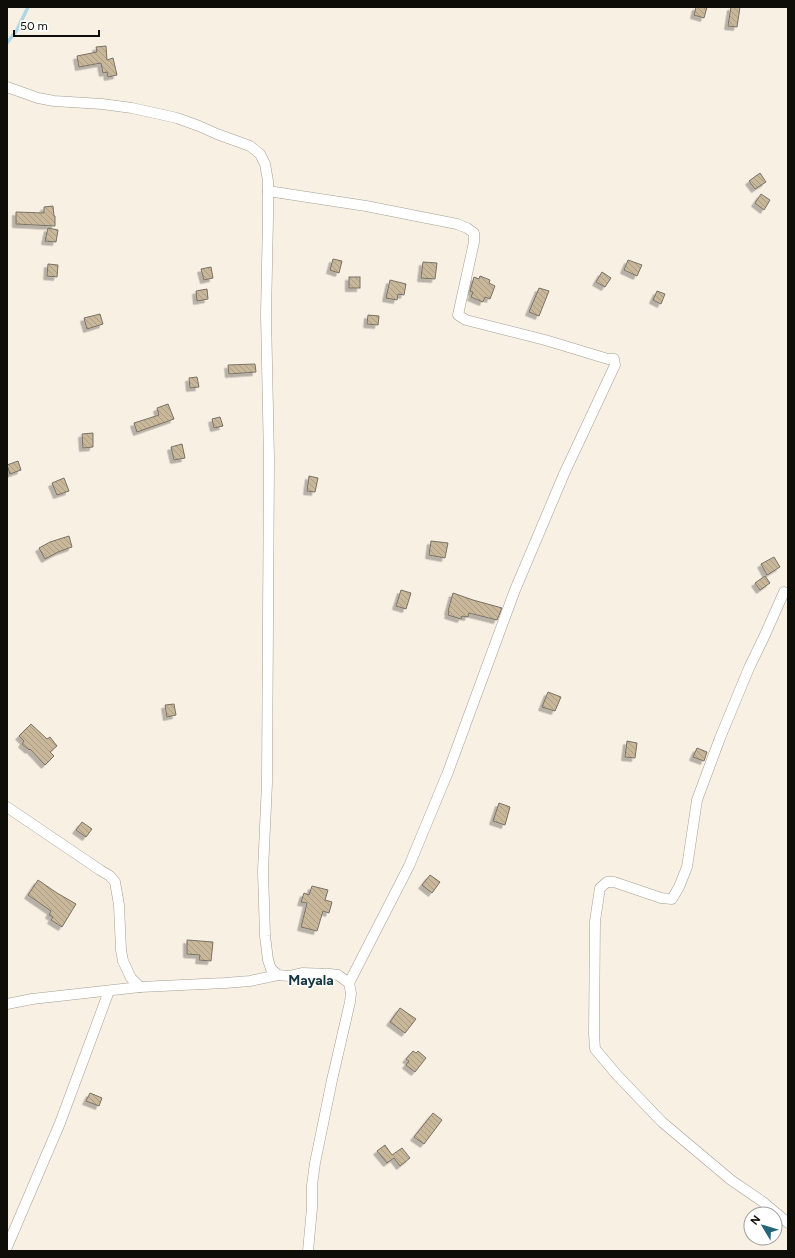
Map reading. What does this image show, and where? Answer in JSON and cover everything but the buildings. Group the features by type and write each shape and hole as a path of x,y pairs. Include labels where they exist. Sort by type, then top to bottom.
{"street":[{"path":"7,87 38,98 54,101 102,104 132,108 177,118 250,146 260,154 265,164 268,181 266,315 269,459 267,783 263,871 263,912 268,960 271,969 278,975"},
{"path":"268,191 366,206 457,224 467,228 474,233 474,242 458,315 466,320 545,340 608,359 614,359 616,365 564,474 516,590 448,772 409,866 350,983 352,992 349,1008 314,1163 308,1251"},
{"path":"784,592 749,668 720,738 697,800 687,867 672,898 661,898 614,882 607,882 600,888 595,921 594,1034 595,1049 617,1075 662,1122 731,1180 763,1202 788,1223"},
{"path":"7,806 115,882 119,905 121,950 123,961 131,978 140,988"},
{"path":"7,1004 32,999 140,988 250,981 278,975 289,976 302,973 338,975 350,983"},
{"path":"7,1247 60,1123 109,991"}],"waterway":[{"path":"7,43 17,30 28,7"}],"district":[{"name":"Mayala","path":"311,980"}]}
